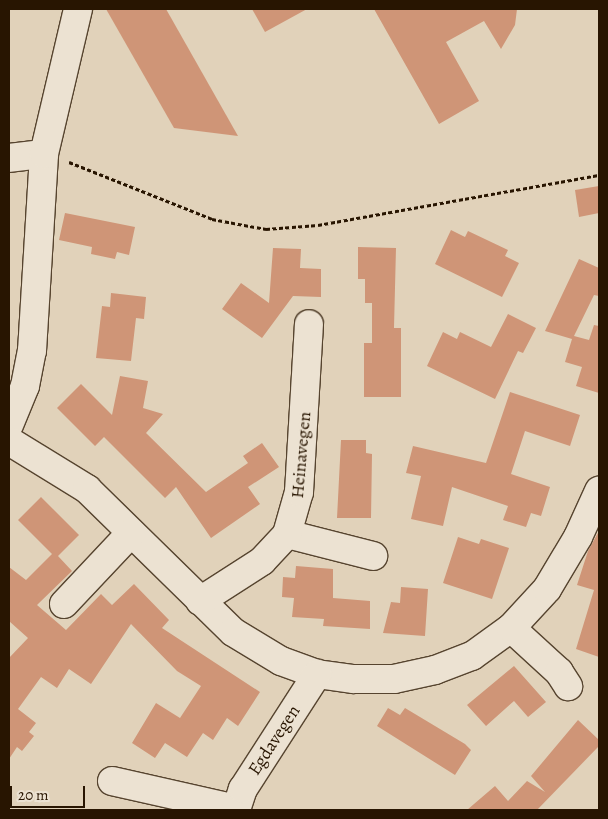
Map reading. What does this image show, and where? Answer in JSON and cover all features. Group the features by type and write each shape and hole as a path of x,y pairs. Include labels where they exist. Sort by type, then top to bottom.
{"street":[{"path":"9,425 26,386 32,351 44,154 78,9"},
{"path":"9,158 44,154"},
{"name":"Heinavegen","path":"200,601 262,562 287,534 299,492 310,324"},
{"path":"9,441 87,489 233,632 257,648 317,674 354,679 394,679 435,670 472,656 510,628 547,589 578,537 599,491"},
{"path":"64,604 131,533"},
{"path":"287,534 374,556"},
{"path":"510,628 559,672 568,686"},
{"name":"Egdavegen","path":"112,781 236,810 242,789 317,674"}],"path":[{"path":"44,154 105,174 212,219 266,229 318,224 599,175"}],"building":[{"path":"106,9 166,9 238,136 174,128"},
{"path":"252,9 307,9 265,32"},
{"path":"374,9 517,9 515,25 501,49 484,21 446,42 479,101 439,124"},
{"path":"599,186 599,213 579,217 575,190"},
{"path":"65,213 135,227 129,255 117,252 115,259 91,254 92,247 59,240"},
{"path":"451,230 465,237 468,231 508,250 505,256 519,263 502,297 435,264"},
{"path":"358,247 396,248 394,328 401,328 401,397 364,397 364,343 372,343 372,303 365,303 365,279 358,279"},
{"path":"273,248 301,249 300,268 321,269 321,297 293,296 262,338 222,309 241,283 269,303"},
{"path":"579,259 599,268 599,296 594,295 574,336 589,340 594,325 599,326 599,393 576,386 582,367 565,362 572,339 545,331"},
{"path":"111,293 146,297 144,319 136,318 131,361 96,358 102,306 110,307"},
{"path":"508,314 536,328 523,353 518,351 495,399 427,366 443,332 457,339 460,332 491,347"},
{"path":"120,376 148,381 143,408 163,414 146,433 206,492 248,463 243,456 262,443 279,467 248,487 260,504 211,538 176,487 165,498 104,437 95,446 57,408 81,384 112,415"},
{"path":"510,392 580,415 570,446 525,431 511,474 550,487 541,516 531,513 526,527 503,520 508,506 452,487 443,526 411,519 421,476 406,473 413,446 486,463"},
{"path":"341,440 366,440 366,453 372,454 371,518 337,518"},
{"path":"41,497 79,535 58,556 72,571 37,605 66,630 101,594 112,605 134,584 169,620 162,628 260,692 238,726 227,718 213,740 203,733 187,757 165,743 155,758 132,743 156,703 180,718 201,686 177,671 131,624 91,684 69,669 57,688 41,677 18,709 36,723 29,732 34,736 22,751 17,747 9,759 9,658 28,638 9,621 9,567 26,580 52,554 18,520"},
{"path":"599,531 599,657 576,649 594,590 577,585 588,551"},
{"path":"458,537 479,544 481,539 509,548 492,599 443,583"},
{"path":"296,566 333,569 333,598 370,601 370,629 323,626 324,619 292,617 294,598 282,597 283,577 295,578"},
{"path":"401,587 428,589 425,636 383,633 391,602 400,603"},
{"path":"514,666 546,702 528,717 514,701 486,726 467,705"},
{"path":"388,708 400,715 405,708 465,744 471,750 455,775 377,726"},
{"path":"578,720 599,740 599,746 537,810 467,810 495,786 508,801 527,781 545,792 531,776"}]}
